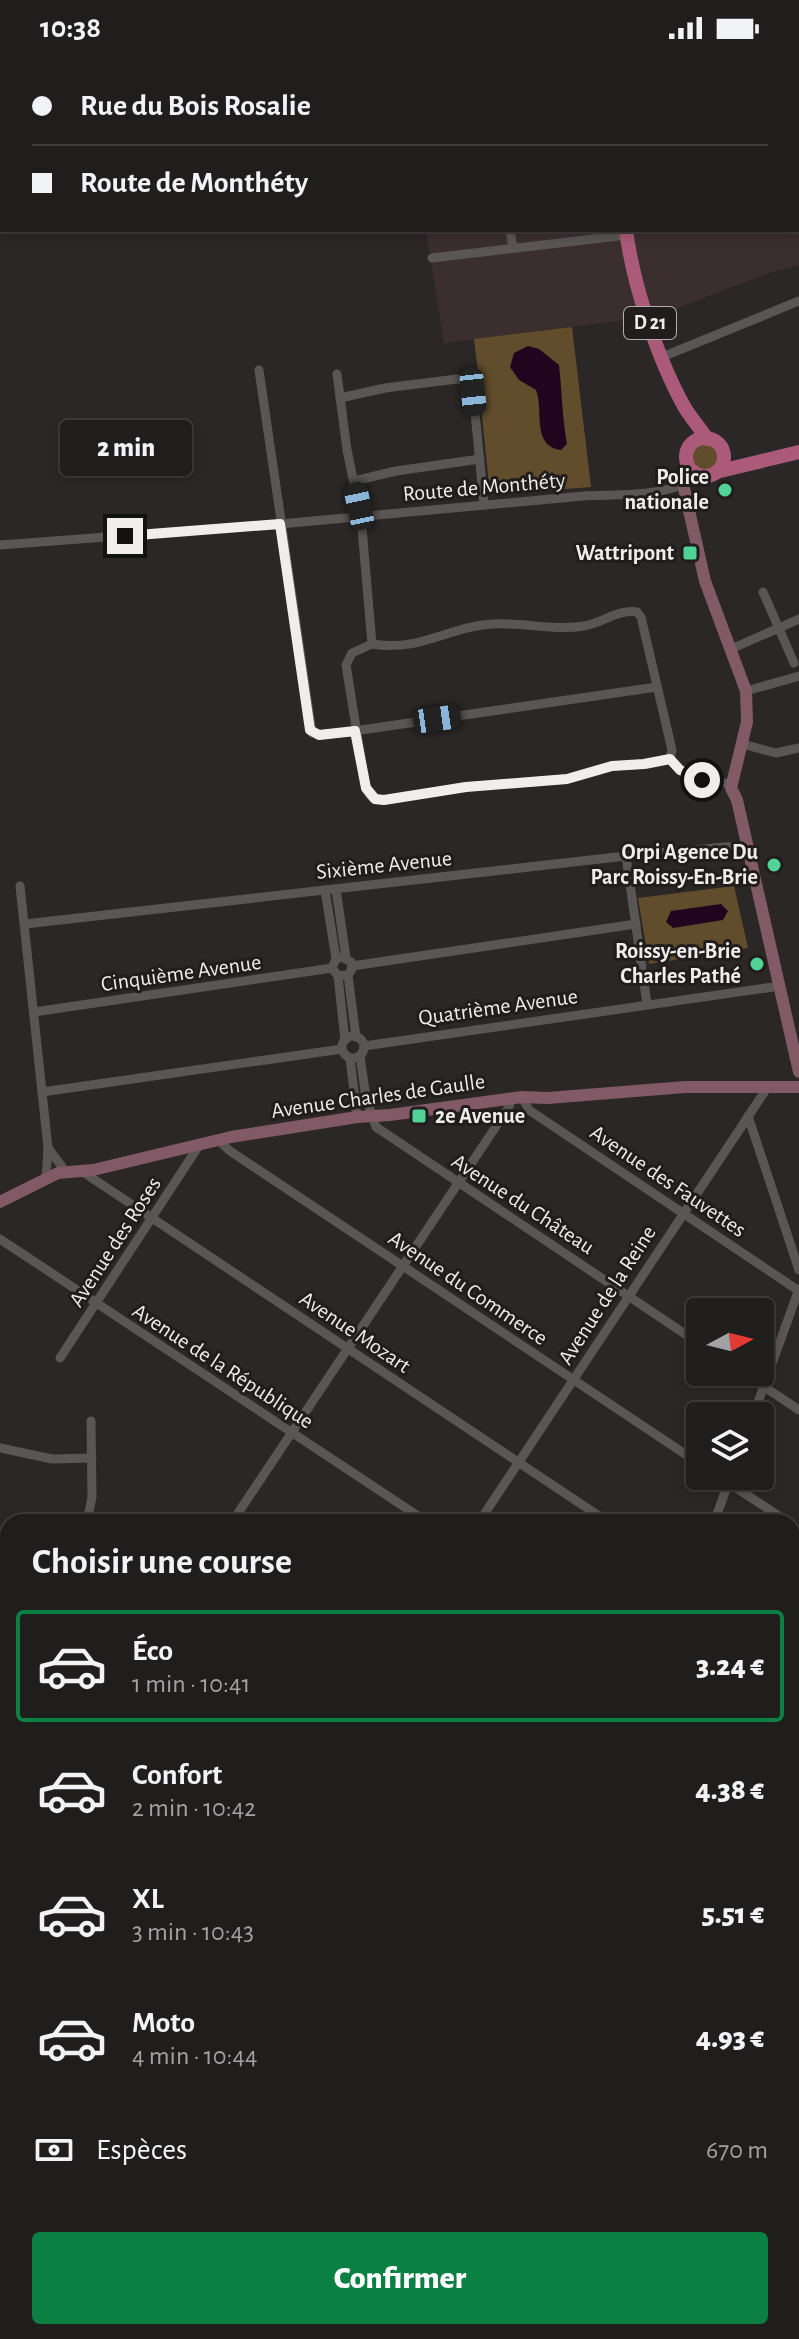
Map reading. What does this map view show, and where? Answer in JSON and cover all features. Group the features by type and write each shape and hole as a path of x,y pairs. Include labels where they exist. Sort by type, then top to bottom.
{"main road":[{"name":"D 21","path":"627,232 640,294 662,357 700,441"},
{"path":"694,471 686,457 700,441 718,444 724,455 716,472"},
{"path":"694,471 716,472 799,452"},
{"path":"724,455 753,462"},
{"path":"694,471 683,484 709,596 746,691 747,722 730,784 799,1072"},
{"path":"770,1088 794,1073 799,1063"},
{"name":"Avenue Charles de Gaulle","path":"0,1202 66,1172 83,1172 218,1140 357,1117 517,1097 548,1098 685,1087 799,1087"}],"street":[{"path":"510,232 513,248"},
{"path":"432,258 627,232"},
{"path":"662,357 799,301"},
{"path":"259,370 310,730 319,735 355,731 657,687"},
{"path":"337,374 361,517 372,644"},
{"path":"340,398 385,388 464,380 472,390 484,505"},
{"path":"354,481 396,471 480,459"},
{"name":"Route de Monthéty","path":"0,545 280,524 583,496 623,496 683,484"},
{"path":"763,592 794,663"},
{"path":"636,612 641,617 672,750 670,759 612,766 564,779 466,787 379,800 367,791 346,663 352,653 372,644 394,647 414,645 491,624 582,626 619,613 636,612"},
{"path":"731,649 799,619"},
{"path":"746,691 799,676"},
{"path":"742,744 776,753 799,748"},
{"path":"670,759 682,772 702,780 730,784"},
{"name":"Sixième Avenue","path":"25,924 747,845"},
{"path":"626,856 647,1004"},
{"path":"20,886 48,1148 46,1179"},
{"path":"331,889 342,967 372,1116"},
{"name":"Cinquième Avenue","path":"34,1012 636,924"},
{"path":"342,967 344,1044"},
{"name":"Quatrième Avenue","path":"358,1053 647,1004 780,986"},
{"path":"42,1092 344,1044 356,1037"},
{"path":"344,1044 358,1053"},
{"path":"357,1117 358,1053"},
{"name":"Avenue de la Reine","path":"484,1514 683,1212 770,1088"},
{"path":"237,1514 517,1097"},
{"name":"Avenue des Fauvettes","path":"517,1097 529,1110 799,1290"},
{"name":"Avenue du Château","path":"372,1116 376,1127 686,1334"},
{"path":"748,1116 799,1270"},
{"name":"Avenue du Commerce","path":"218,1140 230,1151 686,1455"},
{"name":"Avenue des Roses","path":"60,1358 200,1144"},
{"path":"48,1148 66,1172"},
{"name":"Avenue Mozart","path":"83,1172 596,1514"},
{"name":"Avenue de la République","path":"0,1239 415,1514"},
{"path":"758,1402 799,1290"},
{"path":"764,1387 799,1410"},
{"path":"89,1514 92,1497 91,1421"},
{"path":"0,1448 52,1459 92,1458"},
{"path":"717,1514 726,1490"},
{"path":"745,1490 778,1514"}],"shaded area":[{"path":"426,232 799,232 799,265 766,274 657,316 444,343"},
{"path":"572,327 591,487 490,495 479,386 467,374 478,372 474,339"},
{"path":"528,346 539,349 559,365 567,444 561,450 552,447 542,435 536,390 519,380 510,367 514,353"},
{"path":"705,445 714,449 718,458 714,467 705,471 696,467 692,458 696,449"},
{"path":"734,886 748,948 649,964 638,898"},
{"path":"721,904 728,911 723,920 673,928 666,922 671,911"}],"place":[{"name":"Police nationale","path":"725,490"},
{"name":"Wattripont","path":"690,553"},
{"name":"Orpi Agence Du Parc Roissy-En-Brie","path":"774,865"},
{"name":"Roissy-en-Brie Charles Pathé","path":"757,964"},
{"name":"2e Avenue","path":"419,1116"}],"route":[{"path":"125,536 280,524 310,730 319,735 355,731 366,788 375,799 572,778 612,766 670,759 680,770 702,780"}]}
